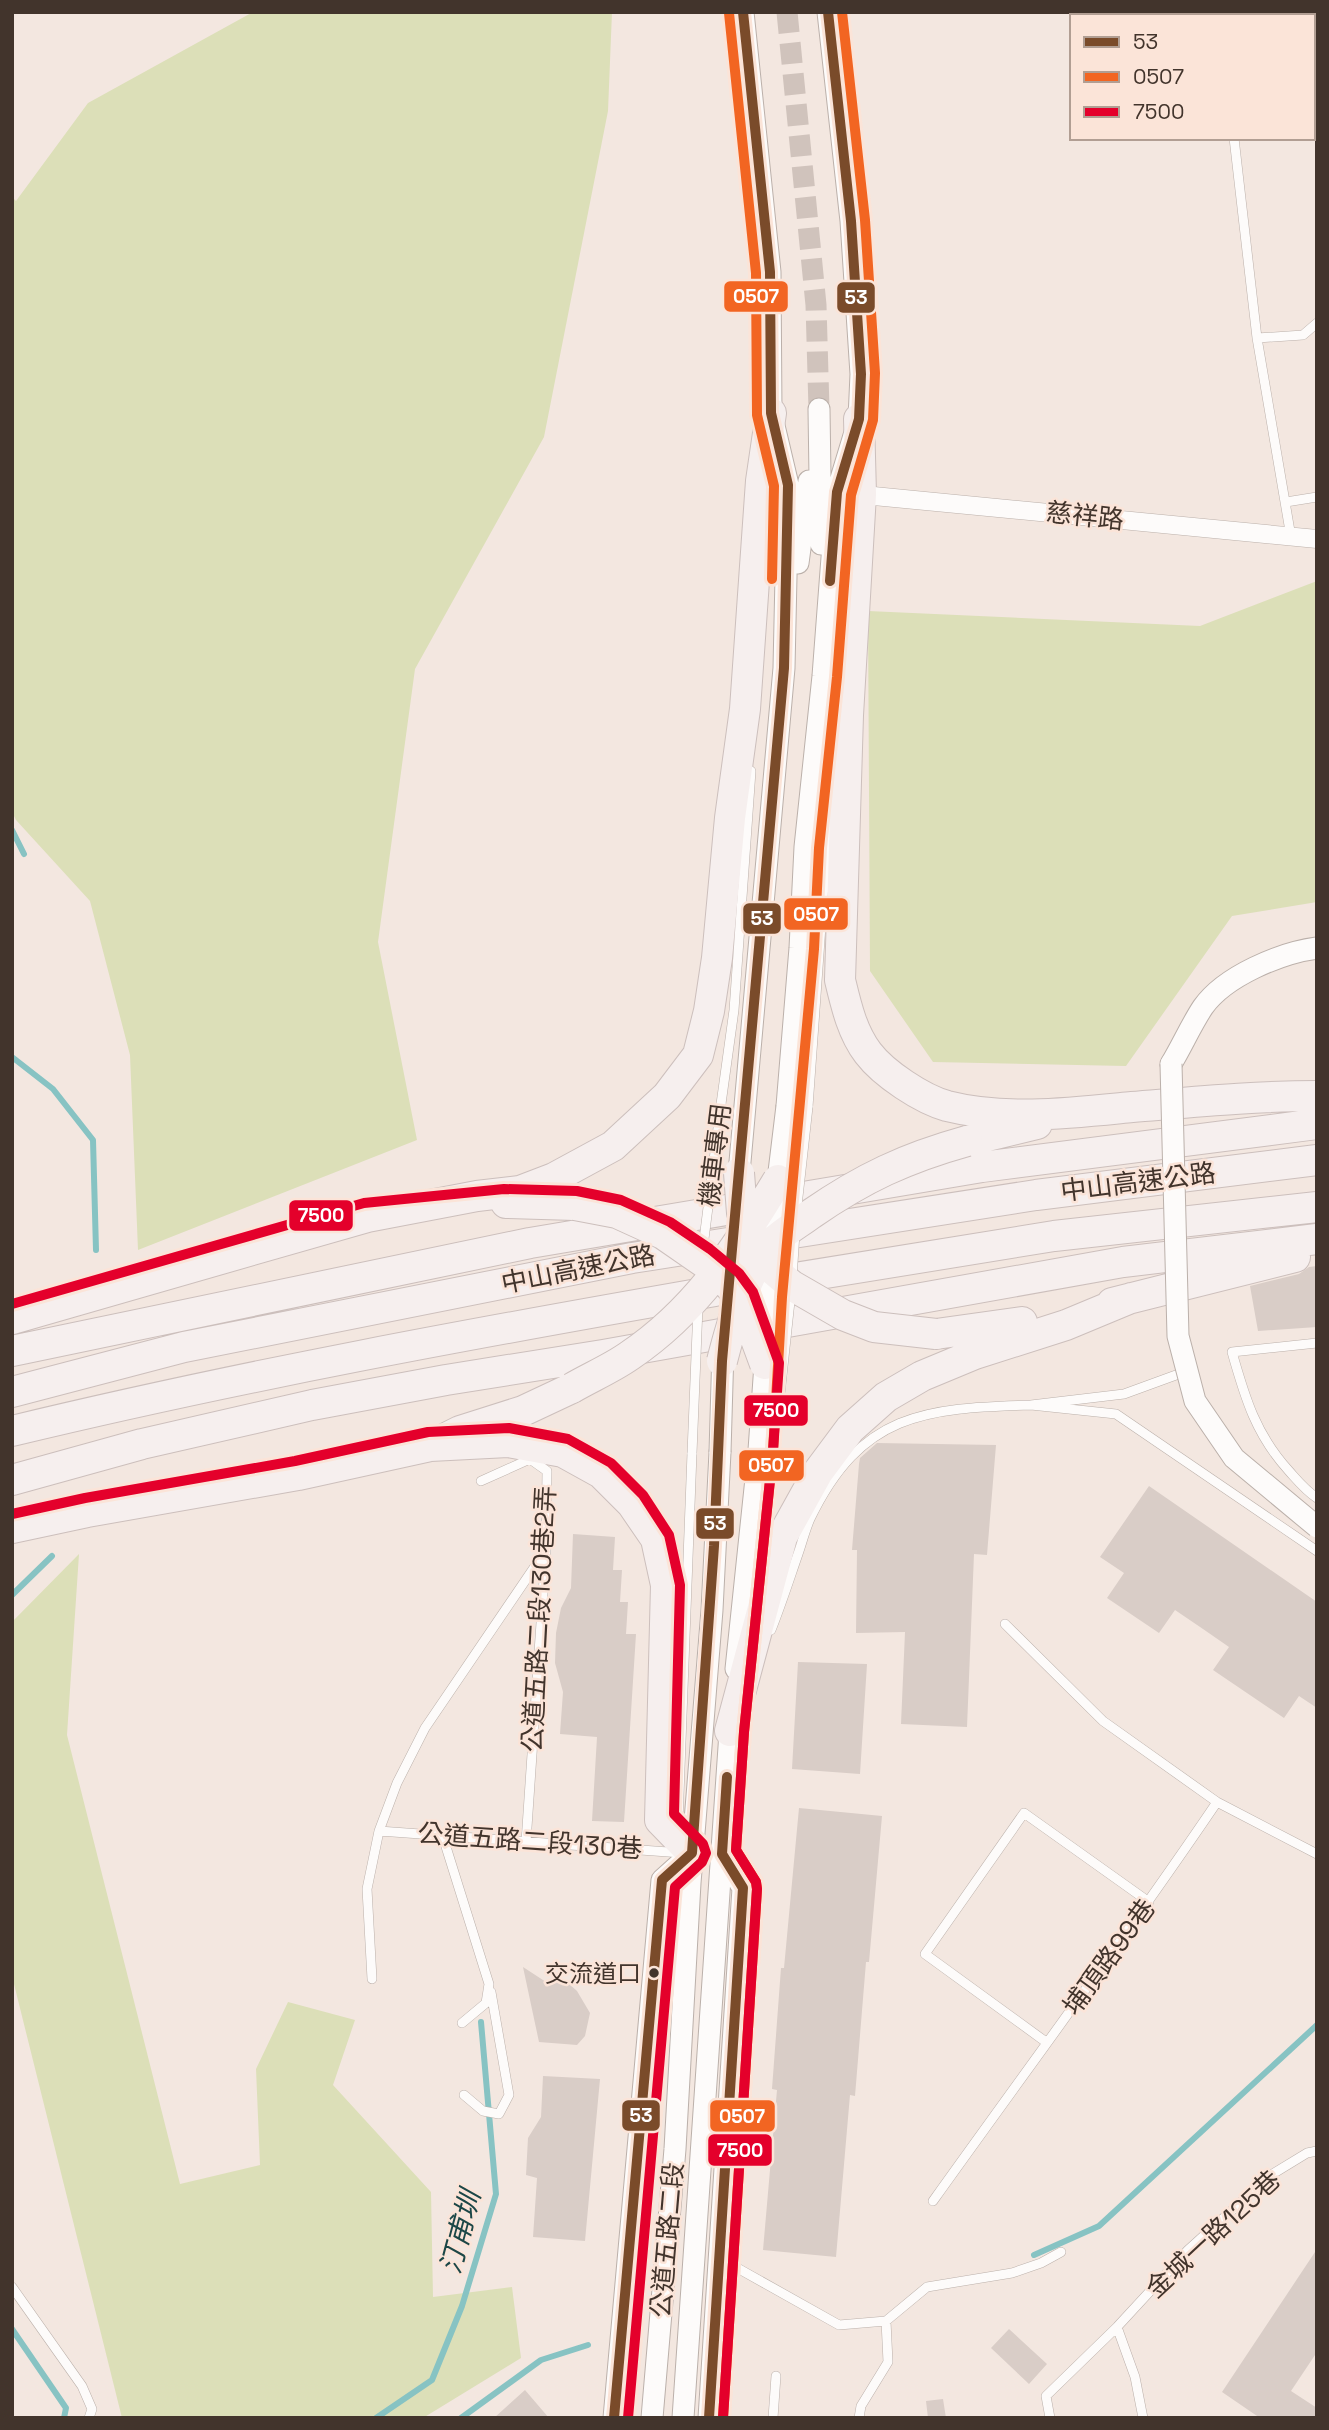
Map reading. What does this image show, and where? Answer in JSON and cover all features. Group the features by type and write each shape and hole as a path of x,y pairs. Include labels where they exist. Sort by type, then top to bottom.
{"highway":[{"path":"12,1319 367,1217 477,1196 520,1191 554,1178 613,1146 667,1096 698,1055 709,1011 745,709 761,481 771,413"},
{"path":"859,419 839,980 848,1016 868,1053 901,1083 945,1105 1010,1115 1085,1112 1257,1096 1317,1096"},
{"path":"430,1446 460,1431 523,1411 628,1357 666,1329 724,1274 773,1251 851,1187 924,1153 1085,1112"},
{"path":"12,1351 530,1243 982,1167 1317,1124"},
{"name":"中山高速公路","path":"12,1392 184,1347 632,1258 1036,1195 1317,1160"},
{"path":"739,1173 742,1213 773,1251 843,1315 874,1327 936,1334 995,1327 1131,1298 1317,1252"},
{"path":"773,1251 778,1180"},
{"path":"367,1217 505,1203 575,1205 617,1213 663,1234 724,1274 765,1364"},
{"name":"中山高速公路","path":"12,1431 160,1395 584,1314 856,1267 1054,1236 1317,1207"},
{"path":"12,1480 142,1444 313,1405 432,1382 616,1353 1123,1262 1317,1239"},
{"path":"724,1274 773,1251"},
{"path":"722,1362 735,1312 724,1274"},
{"path":"730,1731 782,1537 818,1472 850,1429 886,1397 922,1376 975,1354 1066,1325 1131,1298"},
{"path":"12,1528 298,1475 430,1446 508,1442 562,1452 601,1473 632,1504 656,1539 666,1585 660,1820 692,1853"}],"street":[{"path":"743,12 770,272 771,413 788,485 784,668"},
{"path":"778,1180 837,492 859,419 861,374 851,221 828,12"},
{"path":"724,1274 739,1173 784,668 819,410 823,676"},
{"name":"慈祥路","path":"857,494 1317,539"},
{"path":"1317,948 1302,950 1242,973 1204,1006 1171,1064 1178,1336 1195,1401 1234,1458 1317,1527"},
{"name":"公道五路二段","path":"683,2418 730,1731 766,1450 765,1364 773,1251"},
{"name":"公道五路二段","path":"652,2418 675,2149 692,1853 712,1610 722,1362"},
{"name":"公道五路二段","path":"614,2418 662,1880 692,1853"},
{"name":"公道五路二段","path":"709,2418 743,1888 722,1854"}],"lane":[{"path":"1234,140 1257,338 1291,537"},
{"path":"1257,338 1303,335 1317,323"},
{"path":"755,719 771,483 771,413"},
{"path":"766,1450 773,1251 808,1107 857,494"},
{"path":"1286,502 1317,497"},
{"name":"機車專用","path":"724,1274 721,1104 734,1010 752,760"},
{"path":"692,1853 678,1821 698,1297"},
{"path":"1317,1343 1232,1352 1248,1409 1271,1452 1307,1492 1317,1497"},
{"path":"767,1640 810,1520 844,1464 875,1435 901,1422 932,1413 968,1407 1031,1405 1124,1394 1187,1371"},
{"path":"1031,1405 1116,1414 1317,1551"},
{"name":"公道五路二段130巷2弄","path":"481,1481 530,1459 547,1471 546,1550 526,1842"},
{"path":"373,1979 367,1889 379,1831 397,1783 425,1728 546,1550"},
{"path":"1005,1624 1102,1721 1217,1802 1317,1854"},
{"path":"730,1731 762,1651"},
{"name":"埔頂路99巷","path":"933,2201 1149,1902 1217,1802"},
{"path":"1046,2042 925,1954 1024,1813 1149,1902"},
{"name":"公道五路二段130巷","path":"379,1831 722,1854"},
{"path":"442,1834 489,1984 509,2095 499,2114 483,2112 464,2095"},
{"path":"461,2023 486,2003 489,1984"},
{"name":"金城一路125巷","path":"1050,2418 1046,2396 1117,2327 1188,2250 1271,2175 1307,2153 1317,2151"},
{"path":"720,2253 732,2265 839,2325 886,2321 927,2287 1012,2273 1041,2263 1061,2252"},
{"path":"12,2287 82,2386 92,2409 89,2418"},
{"path":"859,2418 860,2406 888,2362 886,2321"},
{"path":"1117,2327 1135,2377 1143,2418"},
{"path":"773,2418 776,2376"}],"green space":[{"path":"253,12 612,12 608,111 544,437 415,669 378,942 417,1140 138,1250 130,1055 90,901 16,820 12,812 12,197 16,201 88,103"},
{"path":"1317,581 1317,902 1232,916 1126,1066 933,1062 870,971 868,611 1200,626"},
{"path":"79,1554 67,1735 180,2184 260,2165 256,2069 288,2002 355,2020 333,2085 431,2192 433,2297 512,2287 521,2358 423,2418 122,2418 12,1976 12,1622"}],"building":[{"path":"1317,1266 1317,1327 1258,1331 1250,1286 1299,1274 1309,1267"},
{"path":"877,1443 996,1445 987,1555 974,1554 967,1727 901,1724 905,1632 856,1633 857,1550 852,1550 859,1464 860,1458"},
{"path":"1149,1486 1317,1602 1317,1708 1299,1696 1284,1718 1213,1670 1229,1647 1175,1610 1159,1633 1107,1598 1124,1573 1100,1557"},
{"path":"573,1534 615,1537 613,1570 622,1570 620,1602 628,1602 626,1634 636,1634 624,1822 592,1821 597,1737 560,1734 563,1692 555,1663 556,1633 561,1608 571,1588"},
{"path":"798,1662 867,1664 860,1774 792,1769"},
{"path":"799,1808 882,1816 855,2096 850,2095 836,2257 763,2250 777,2090 772,2089 781,1968 784,1968"},
{"path":"523,1967 546,1982 556,1979 568,1983 577,1991 590,2013 585,2036 577,2045 539,2042"},
{"path":"543,2076 600,2079 585,2241 533,2237 537,2178 526,2175 528,2138 541,2117"},
{"path":"1317,2249 1317,2352 1291,2391 1317,2408 1317,2418 1260,2418 1222,2392"},
{"path":"1009,2329 1047,2364 1029,2384 991,2348"},
{"path":"525,2390 549,2418 494,2418"},
{"path":"943,2399 946,2418 928,2418 926,2401"}],"waterway":[{"name":"汀甫圳","path":"12,830 24,854"},
{"path":"12,1057 53,1089 93,1140 96,1250"},
{"path":"12,1595 52,1556"},
{"name":"汀甫圳","path":"376,2418 432,2380 462,2306 496,2194 481,2022"},
{"path":"1034,2255 1099,2226 1317,2025"},
{"path":"12,2329 66,2408 64,2418"},
{"path":"461,2418 541,2360 588,2345"}],"tunnel":[{"path":"787,12 816,305 819,409"}],"transit line":[{"name":"53","path":"614,2418 662,1880 692,1853 714,1546 722,1361 784,668 788,485 771,413 770,272 743,12"},
{"name":"53","path":"828,12 851,221 861,374 859,419 837,492 830,581"},
{"name":"0507","path":"723,2418 757,1889 756,1882 736,1850 744,1732 773,1451 782,1297 851,495 873,420 875,373 865,220 842,12"},
{"name":"0507","path":"729,13 756,273 757,415 774,486 772,579"},
{"name":"7500","path":"12,1304 364,1203 504,1189 577,1191 621,1200 670,1222 710,1249 739,1273 753,1292 779,1363 773,1451 744,1732 736,1850 756,1882 757,1889 723,2418"},
{"name":"7500","path":"12,1514 85,1498 295,1461 428,1432 509,1428 568,1439 611,1463 643,1495 669,1535 680,1585 674,1814 703,1844 706,1853 702,1862 675,1887 628,2418"},
{"name":"53","path":"709,2418 743,1888 722,1854 727,1777"}],"place":[{"name":"交流道口","path":"654,1973"}]}
